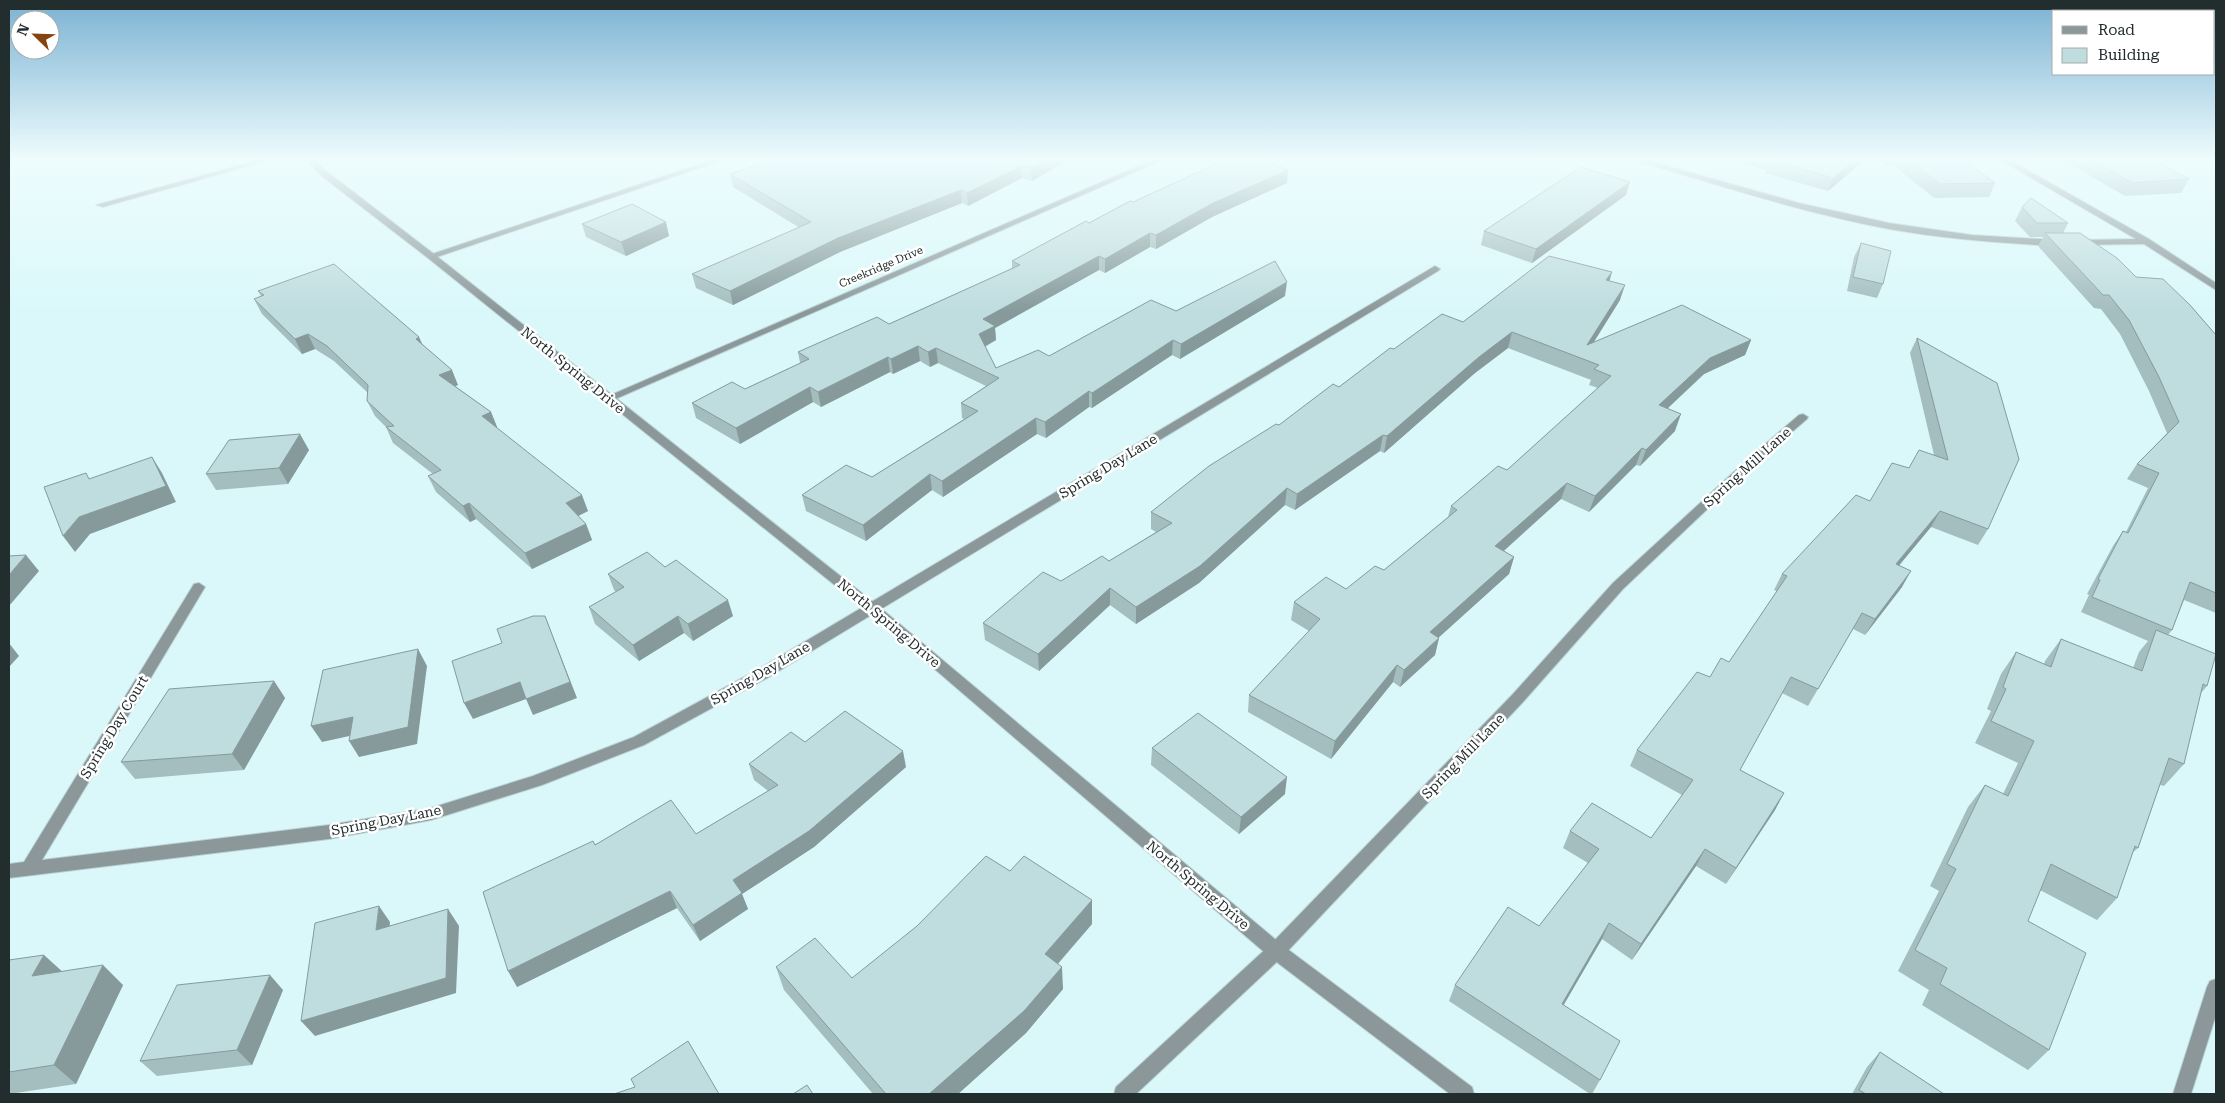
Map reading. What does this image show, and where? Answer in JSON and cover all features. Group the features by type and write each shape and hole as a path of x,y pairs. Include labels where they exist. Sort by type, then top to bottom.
{"street":[{"name":"North Spring Drive","path":"371,209 872,608 1276,951 1465,1094"},
{"path":"431,256 571,209"},
{"name":"Creekridge Drive","path":"609,398 1043,209"},
{"path":"1817,209 1889,226 1945,235 2004,241 2059,243 2146,241"},
{"path":"2091,209 2146,241 2216,286"},
{"name":"Spring Day Lane","path":"9,871 329,832 430,814 519,787 639,741 764,673 1435,269"},
{"name":"Spring Mill Lane","path":"1123,1094 1276,951 1518,698 1618,586 1752,461 1803,417"},
{"name":"Spring Day Court","path":"28,868 199,586"},
{"path":"2182,1094 2216,986"}],"building":[{"path":"618,209 642,209 666,222 621,242 582,224"},
{"path":"790,209 911,209 838,238 730,291 692,274 811,222"},
{"path":"1114,209 1201,209 1156,235 1150,233 1105,259 1099,256 983,319 995,326 979,334 996,368 1038,350 1049,356 1151,300 1176,311 1275,261 1287,282 1181,344 1173,340 1092,393 1089,391 1045,422 1036,418 942,481 930,474 863,525 802,495 846,465 872,477 978,411 961,403 999,378 936,348 928,352 918,346 891,359 888,357 818,392 810,387 736,428 692,403 732,382 745,389 809,359 798,352 877,317 889,324 1020,265 1012,261 1086,221 1089,223"},
{"path":"1517,209 1591,209 1536,249 1484,231"},
{"path":"2024,209 2048,209 2068,223 2037,223"},
{"path":"2045,233 2080,233 2117,258 2136,277 2163,279 2190,305 2216,335 2216,593 2190,582 2172,630 2092,597 2100,580 2098,579 2123,531 2128,533 2159,473 2137,464 2179,422 2159,377 2129,320 2109,295 2103,295"},
{"path":"1861,243 1891,251 1883,284 1853,277"},
{"path":"1549,256 1612,272 1606,280 1625,285 1587,345 1682,305 1751,340 1710,358 1659,405 1681,414 1646,450 1642,448 1595,496 1567,483 1495,546 1514,557 1430,632 1439,638 1404,670 1397,665 1335,741 1249,695 1320,619 1294,602 1326,577 1346,589 1375,566 1384,570 1457,510 1451,506 1498,466 1507,470 1611,376 1594,369 1599,365 1512,332 1479,357 1387,436 1383,435 1297,494 1287,488 1200,566 1136,607 1110,588 1038,654 983,623 1043,572 1061,581 1102,556 1109,561 1172,523 1151,512 1209,466 1276,424 1279,425 1333,384 1339,387 1390,348 1394,349 1442,314 1463,322"},
{"path":"334,264 419,337 416,339 452,370 439,375 491,412 482,416 582,495 566,503 586,524 525,553 469,503 463,506 428,476 441,470 386,427 394,426 367,401 368,385 327,346 308,334 295,339 254,299 264,295 258,291"},
{"path":"1917,338 1997,383 2019,459 1988,529 1940,511 1896,564 1911,571 1875,619 1862,613 1818,689 1791,677 1740,770 1784,793 1736,868 1705,849 1641,944 1609,923 1562,1004 1620,1041 1600,1080 1455,985 1508,907 1539,926 1599,849 1570,831 1592,803 1651,838 1693,780 1637,750 1697,672 1710,677 1721,658 1729,662 1787,576 1782,574 1856,495 1870,501 1892,463 1909,468 1919,450 1948,460"},
{"path":"300,434 279,468 206,474 229,440"},
{"path":"152,457 166,486 79,517 63,536 44,487 86,473 89,479"},
{"path":"647,552 665,567 676,560 728,600 688,624 678,616 633,645 589,607 624,587 608,574"},
{"path":"26,555 9,575 9,556"},
{"path":"533,616 545,616 570,682 526,699 520,682 464,703 452,661 502,643 497,629"},
{"path":"2156,630 2216,654 2207,686 2203,684 2184,764 2169,758 2138,848 2135,846 2117,898 2051,864 2028,921 2086,953 2049,1050 1940,984 1947,968 1915,950 1956,869 1947,864 1985,785 2008,796 2034,741 1991,721 2006,689 2003,687 2016,652 2051,667 2061,639 2142,671"},
{"path":"418,649 408,727 349,741 353,717 311,726 323,670"},
{"path":"274,681 232,754 121,762 169,689"},
{"path":"845,711 903,751 809,831 733,880 742,893 693,925 670,891 508,971 483,892 593,841 595,845 671,800 696,834 778,785 749,764 791,732 805,742"},
{"path":"1198,713 1287,777 1241,817 1152,748"},
{"path":"986,856 1010,871 1024,856 1092,900 1045,954 1062,967 1024,1011 929,1094 886,1094 776,967 815,938 852,978 917,926"},
{"path":"379,906 376,930 448,909 446,978 301,1021 315,923"},
{"path":"44,955 32,976 103,965 54,1065 9,1072 9,960"},
{"path":"270,975 237,1050 140,1061 177,985"},
{"path":"688,1041 719,1094 614,1094 635,1087 631,1079"},
{"path":"1880,1052 1944,1094 1866,1094 1859,1090"},
{"path":"807,1085 813,1094 793,1094"}]}
